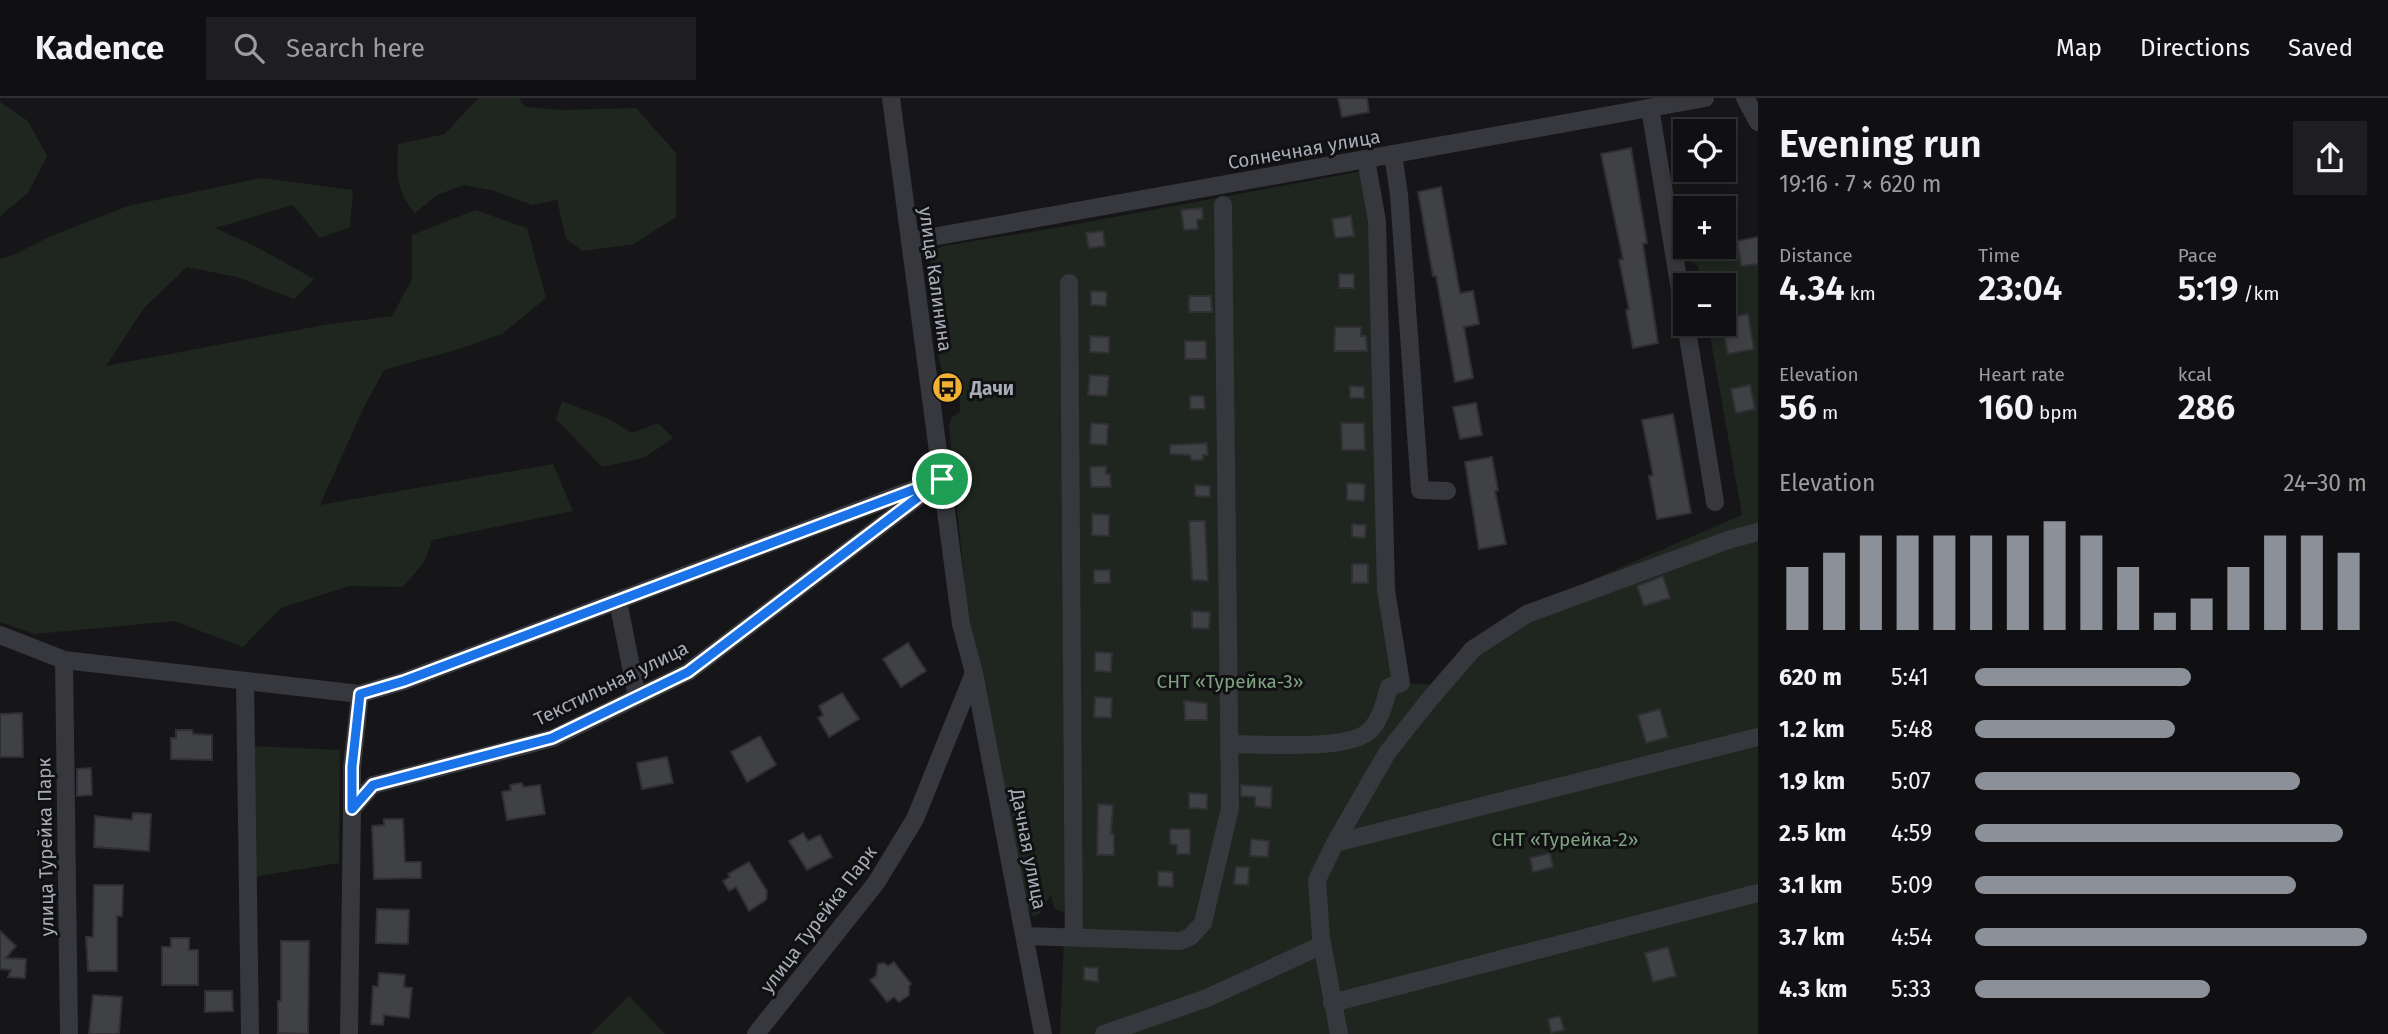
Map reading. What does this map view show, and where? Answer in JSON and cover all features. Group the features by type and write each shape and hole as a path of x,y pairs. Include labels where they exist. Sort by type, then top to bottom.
{"street":[{"name":"улица Калинина","path":"891,98 961,624 974,673"},
{"name":"Солнечная улица","path":"910,241 1705,98"},
{"path":"1745,98 1758,122"},
{"path":"1650,108 1678,273"},
{"path":"1393,154 1399,195 1420,491 1447,491"},
{"path":"1230,744 1331,744 1357,739 1369,732 1378,719 1389,687 1401,683 1386,590 1377,221 1366,159"},
{"path":"1025,936 1180,941 1198,930 1205,914 1230,808 1223,205"},
{"path":"1069,283 1074,937"},
{"path":"1688,336 1715,502"},
{"path":"0,635 64,660 360,694 404,681 942,479"},
{"name":"Текстильная улица","path":"352,809 373,785 552,738 688,672 942,479"},
{"path":"1339,1034 1322,945 1317,880 1387,753 1429,700 1473,649 1527,614 1728,540 1758,532"},
{"path":"618,601 637,697"},
{"name":"улица Турейка Парк","path":"64,660 69,1034"},
{"name":"Дачная улица","path":"974,673 1043,1034"},
{"name":"улица Турейка Парк","path":"757,1034 877,883 915,819 974,673"},
{"path":"245,681 250,1034"},
{"path":"349,1034 352,767 360,694"},
{"path":"1335,843 1758,737"},
{"path":"1332,1003 1758,892"},
{"path":"1104,1034 1207,998 1322,945"}],"green space":[{"path":"478,98 519,98 525,107 561,110 636,108 676,153 676,217 634,244 583,251 566,239 557,200 532,205 495,191 464,185 437,195 415,213 401,189 398,144 445,134"},
{"path":"0,102 28,121 47,156 28,193 0,216"},
{"path":"1368,170 1382,450 1401,683 1435,685 1534,605 1742,515 1710,336 1736,336 1736,273 1699,273 1698,266 1688,260 1736,259 1736,255 1758,253 1758,1034 1060,1034 1065,913 1054,908 1051,894 1040,913 1034,917 1017,893 973,668 949,426 952,417 960,412 960,395 953,378 943,376 930,298 931,251 943,246"},
{"path":"261,178 353,190 350,227 320,238 293,205 215,228 255,246 314,279 294,299 237,277 187,267 144,308 106,366 324,325 392,316 412,279 412,235 475,210 527,228 546,298 502,334 384,370 363,409 320,505 553,464 573,511 432,540 425,561 403,587 349,586 281,608 243,647 174,621 35,634 0,622 0,259 128,206"},
{"path":"562,401 611,420 632,433 658,423 673,438 644,458 602,467 556,419"},
{"path":"252,746 340,750 339,863 253,877"},
{"path":"629,996 665,1034 591,1034"}],"building":[{"path":"1338,98 1367,98 1369,112 1342,117"},
{"path":"1631,148 1647,243 1643,244 1658,343 1633,348 1626,310 1629,309 1619,260 1623,259 1601,154"},
{"path":"1441,187 1460,293 1473,291 1479,324 1464,327 1473,378 1455,382 1418,192"},
{"path":"1202,208 1203,219 1197,220 1198,229 1184,230 1181,210"},
{"path":"1351,216 1354,236 1335,238 1332,219"},
{"path":"1103,231 1105,246 1089,248 1086,233"},
{"path":"1758,237 1758,264 1741,266 1737,241"},
{"path":"1339,274 1354,274 1354,288 1339,288"},
{"path":"1091,291 1107,292 1106,306 1091,305"},
{"path":"1189,296 1211,296 1212,312 1189,312"},
{"path":"1748,314 1754,349 1728,354 1724,336 1736,336 1736,316"},
{"path":"1335,327 1361,327 1361,336 1366,336 1367,351 1334,351"},
{"path":"1090,336 1109,337 1109,353 1090,352"},
{"path":"1185,341 1206,341 1206,359 1185,359"},
{"path":"1090,375 1109,376 1107,396 1088,395"},
{"path":"1750,385 1755,409 1736,413 1731,389"},
{"path":"1350,386 1364,387 1364,398 1350,398"},
{"path":"1190,396 1204,396 1205,409 1190,409"},
{"path":"1476,403 1482,435 1460,439 1453,407"},
{"path":"1673,414 1691,513 1657,519 1649,476 1653,475 1642,420"},
{"path":"1091,423 1108,424 1107,445 1090,444"},
{"path":"1341,423 1364,423 1365,450 1342,450"},
{"path":"1207,443 1208,455 1203,455 1203,460 1191,460 1190,455 1170,454 1170,445"},
{"path":"1492,457 1498,490 1495,491 1506,544 1479,549 1465,462"},
{"path":"1106,466 1111,487 1091,487 1090,467"},
{"path":"1347,483 1365,484 1364,501 1347,500"},
{"path":"1195,485 1210,486 1210,497 1195,496"},
{"path":"1092,514 1109,515 1109,536 1092,535"},
{"path":"1189,521 1205,521 1208,581 1192,580"},
{"path":"1352,524 1366,525 1365,538 1352,537"},
{"path":"1352,564 1368,564 1368,583 1352,583"},
{"path":"1094,570 1110,570 1110,583 1094,583"},
{"path":"1663,576 1670,598 1644,606 1637,586"},
{"path":"1192,611 1210,612 1209,629 1192,628"},
{"path":"908,643 926,671 901,687 883,659"},
{"path":"1095,652 1112,653 1111,672 1095,671"},
{"path":"842,693 859,719 829,737 818,718 823,715 819,706"},
{"path":"1095,697 1112,698 1111,718 1094,717"},
{"path":"1184,701 1207,703 1207,720 1185,720"},
{"path":"1660,709 1668,737 1646,743 1638,715"},
{"path":"22,713 23,757 0,757 0,714"},
{"path":"176,730 192,730 193,734 212,735 212,760 171,759 171,738 176,738"},
{"path":"760,736 776,765 747,782 731,752"},
{"path":"667,757 673,783 642,789 637,763"},
{"path":"91,768 92,795 77,796 77,769"},
{"path":"522,783 523,787 540,785 545,814 507,820 502,792 511,790 510,785"},
{"path":"1241,785 1272,787 1271,808 1255,806 1255,797 1241,796"},
{"path":"1189,793 1207,794 1207,809 1189,808"},
{"path":"1098,804 1113,805 1111,834 1114,834 1114,855 1097,855"},
{"path":"133,813 151,814 149,851 94,847 95,816 132,820"},
{"path":"384,819 403,819 405,862 421,862 421,878 374,879 372,826 384,825"},
{"path":"1170,829 1190,829 1190,854 1177,854 1177,845 1170,844"},
{"path":"803,833 808,841 820,835 832,857 807,870 789,841"},
{"path":"1251,839 1269,841 1268,857 1250,856"},
{"path":"1550,853 1553,867 1533,872 1530,858"},
{"path":"749,862 767,891 766,900 749,911 736,887 729,891 723,881 730,877 728,874"},
{"path":"1236,867 1249,867 1248,885 1234,884"},
{"path":"1158,871 1173,872 1173,887 1158,886"},
{"path":"94,885 123,885 122,916 117,916 117,971 88,971 86,937 93,937"},
{"path":"377,909 409,910 408,944 376,943"},
{"path":"0,931 16,946 6,958 26,959 25,978 8,977 11,970 0,969"},
{"path":"171,938 189,938 189,950 198,950 198,985 162,985 162,947 171,947"},
{"path":"281,941 309,941 308,1034 278,1033"},
{"path":"1668,947 1676,976 1653,982 1645,953"},
{"path":"894,962 911,984 909,995 899,1002 894,997 887,1002 870,980 876,976 878,964 884,963 888,966"},
{"path":"1084,967 1098,968 1098,982 1084,980"},
{"path":"379,973 405,975 404,987 412,988 409,1018 384,1015 383,1025 371,1024 373,986 378,987"},
{"path":"205,991 232,991 233,1011 205,1012"},
{"path":"93,995 122,997 119,1034 89,1034"},
{"path":"1560,1016 1564,1030 1551,1033 1548,1019"}],"place":[{"name":"Дачи","path":"947,388"}],"route":[{"path":"942,479 688,672 552,738 373,785 352,809 352,767 360,694 404,681 942,479"}],"park label":[{"name":"СНТ «Турейка-3»","path":"1230,681"},
{"name":"СНТ «Турейка-2»","path":"1565,839"}]}
